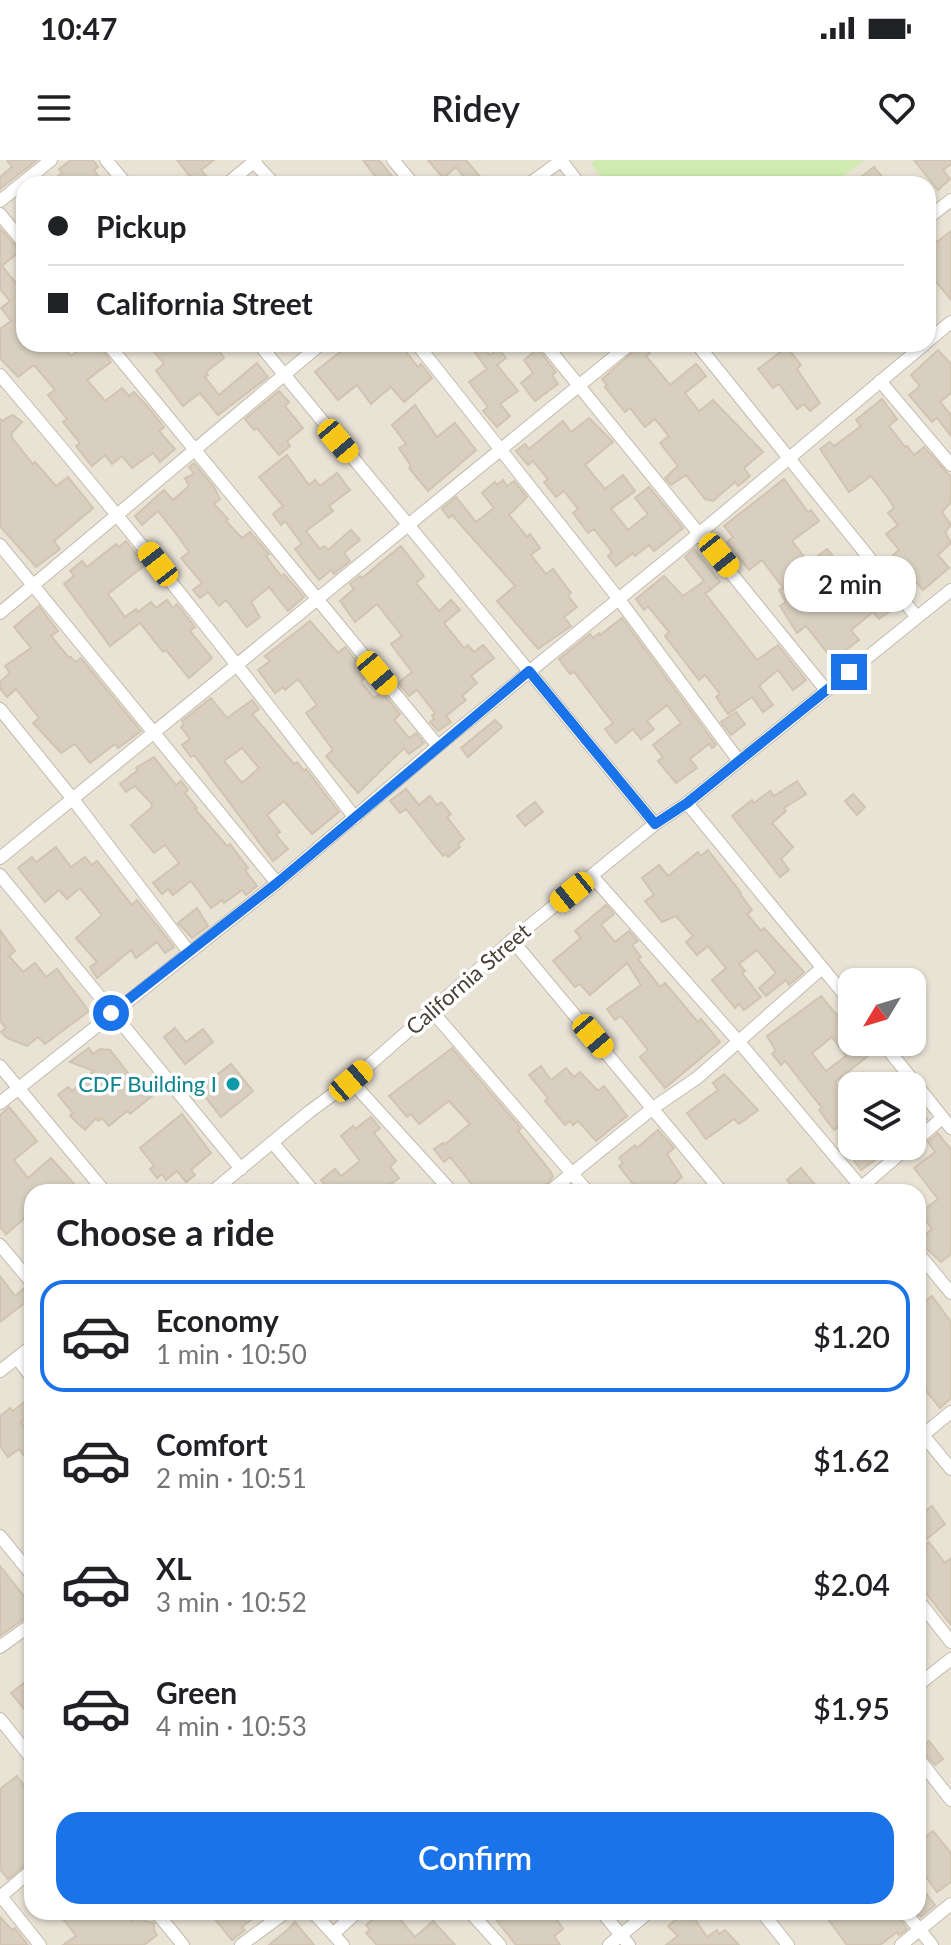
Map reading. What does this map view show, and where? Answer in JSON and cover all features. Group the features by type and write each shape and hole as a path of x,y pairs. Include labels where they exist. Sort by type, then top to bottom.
{"street":[{"path":"31,176 51,160"},
{"path":"106,160 119,176"},
{"path":"393,160 406,176"},
{"path":"540,176 561,160"},
{"path":"236,176 254,161"},
{"path":"0,201 16,188"},
{"path":"0,214 16,233"},
{"path":"115,352 438,746"},
{"path":"266,352 655,824"},
{"path":"0,613 312,352"},
{"path":"423,352 618,598 739,761"},
{"path":"552,352 701,532 826,690"},
{"path":"0,858 620,352"},
{"path":"703,352 916,616"},
{"path":"0,1103 277,883 915,352"},
{"path":"0,375 118,514 238,664 355,818"},
{"path":"880,381 951,465"},
{"path":"0,545 277,883"},
{"name":"California Street","path":"222,1184 351,1081 512,940 951,590"},
{"path":"0,709 189,952"},
{"path":"687,803 838,987"},
{"path":"0,875 241,1169"},
{"path":"592,876 739,1042 855,1184"},
{"path":"512,940 715,1184"},
{"path":"559,1184 653,1108 697,1078 822,968"},
{"path":"431,1010 581,1184"},
{"path":"893,1056 947,1123 926,1136"},
{"path":"0,1066 98,1184"},
{"path":"351,1081 445,1184"},
{"path":"273,1143 307,1184"},
{"path":"867,1184 894,1160"},
{"path":"0,1245 24,1274"},
{"path":"926,1263 951,1293"},
{"path":"0,1371 24,1352"},
{"path":"17,1358 24,1367"},
{"path":"926,1430 951,1412"},
{"path":"926,1441 951,1469"},
{"path":"0,1536 24,1565"},
{"path":"926,1610 951,1642"},
{"path":"0,1647 24,1630"},
{"path":"926,1679 951,1659"},
{"path":"0,1719 24,1749"},
{"path":"926,1768 951,1800"},
{"path":"24,1876 0,1896 40,1945"},
{"path":"901,1945 951,1904"},
{"path":"163,1920 183,1945"},
{"path":"241,1945 275,1920"},
{"path":"320,1920 343,1945"},
{"path":"333,1934 348,1920"},
{"path":"477,1920 500,1945"},
{"path":"609,1920 625,1940"},
{"path":"609,1945 625,1940 642,1920"},
{"path":"768,1920 788,1945"},
{"path":"911,1920 932,1945"}],"shaded area":[{"path":"0,160 951,160 951,1945 0,1945"}],"green space":[{"path":"596,160 864,160 844,176 601,176 591,164"}],"building":[{"path":"7,160 37,160 0,189 0,177 12,167"},
{"path":"71,160 93,160 98,167 94,170 98,176 58,176 62,173 59,169"},
{"path":"177,160 214,160 201,170 206,176 190,176"},
{"path":"363,160 379,160 392,176 375,176"},
{"path":"428,160 466,160 479,176 463,176 456,167 441,176"},
{"path":"914,160 951,160 951,164 943,170 950,179 938,190 936,176 927,176"},
{"path":"874,167 881,176 862,176"},
{"path":"0,228 16,246 16,254 2,266 16,283 16,352 68,352 71,356 76,352 104,352 111,362 87,380 105,401 122,388 129,396 134,392 164,427 159,431 175,449 160,462 153,453 132,468 122,456 112,464 105,455 92,466 76,446 80,443 63,422 67,419 48,395 55,390 34,365 18,377 0,358 0,329 11,321 1,308 10,301 0,289"},
{"path":"951,231 951,300 936,282 936,241"},
{"path":"938,350 951,364 951,393 940,402 951,415 951,436 937,418 932,422 909,395 920,386 911,375"},
{"path":"154,352 220,352 224,358 206,372 208,375 205,377 219,395 257,363 268,377 218,415 200,393 183,406 156,371 164,364"},
{"path":"340,352 406,352 432,378 404,402 391,387 371,404 357,385 338,400 315,372"},
{"path":"474,352 488,352 490,355 501,352 506,358 497,365 518,391 500,404 510,416 497,427 483,411 488,407 469,382 487,369"},
{"path":"534,352 540,352 556,372 552,375 558,384 535,401 521,383 533,373 524,360"},
{"path":"633,352 649,352 646,356 670,385 696,364 706,376 685,393 699,411 713,400 763,452 744,468 750,476 738,486 735,482 713,501 705,499 686,475 671,485 665,478 678,466 660,443 669,436 655,419 645,427 630,408 625,412 602,379"},
{"path":"780,352 791,352 801,365 797,369 820,403 810,411 804,404 797,409 779,384 773,388 758,369"},
{"path":"279,391 289,402 285,406 303,428 287,441 290,446 279,455 257,428 254,430 245,419"},
{"path":"882,399 897,419 889,426 905,447 914,455 924,447 951,477 951,502 942,512 951,525 945,532 951,543 938,555 949,568 923,590 893,555 899,550 886,534 898,525 888,513 894,508 888,498 871,476 849,492 820,449 830,442 834,446 861,426 856,420"},
{"path":"415,405 437,437 455,423 476,450 428,491 409,468 411,466 399,448 406,444 392,425"},
{"path":"13,415 22,422 11,434 13,439 33,464 35,462 56,486 68,477 93,508 54,541 60,549 36,567 0,526 0,419 2,421"},
{"path":"589,418 613,442 585,465 605,489 623,475 635,491 611,509 628,530 648,514 635,498 649,487 683,528 654,551 649,545 616,566 608,556 612,552 594,529 588,533 573,513 578,509 564,491 556,497 544,482 548,479 533,461 528,465 516,451 525,444 529,449 563,421 571,432"},
{"path":"287,455 309,485 315,480 320,486 337,473 350,490 329,506 333,511 306,531 320,549 324,546 328,550 351,530 360,540 344,553 350,561 334,574 331,570 319,580 295,549 302,544 285,521 281,525 273,514 283,506 259,477"},
{"path":"194,463 214,487 220,499 214,504 228,519 226,521 242,538 250,532 269,554 266,556 281,576 284,574 304,597 288,611 269,587 251,602 260,617 247,627 226,600 219,606 208,592 200,598 193,590 202,583 181,558 189,552 158,511 142,525 135,516 164,490 173,500 189,486 185,478 194,474 189,467"},
{"path":"784,479 808,512 811,510 819,521 792,541 809,563 827,549 840,565 849,559 882,602 886,600 893,609 879,619 873,612 851,630 859,640 833,660 806,626 797,633 780,606 786,602 779,590 783,588 762,560 749,570 727,542 733,537 724,526"},
{"path":"503,480 507,486 514,481 527,497 509,515 540,548 531,555 546,574 553,569 571,593 568,596 577,607 564,617 571,626 538,649 497,601 515,586 452,515 449,518 442,509 456,497 476,522 494,508 482,493 495,482 497,485"},
{"path":"126,541 145,565 108,594 125,617 151,602 156,608 167,600 173,608 177,604 195,627 190,631 212,658 189,678 140,623 110,646 64,584 74,576 70,571 82,561 87,567 116,544 119,547"},
{"path":"401,546 424,576 416,583 439,611 451,600 460,610 444,623 464,648 468,645 474,652 483,645 494,658 471,676 477,683 462,696 466,700 446,716 451,722 438,731 430,722 435,713 417,690 409,696 398,683 412,672 391,644 402,636 377,604 355,622 340,601 354,589 350,584"},
{"path":"694,549 720,582 711,589 708,586 711,590 705,593 757,660 778,645 806,680 793,690 778,670 759,686 773,705 763,712 752,697 728,714 716,697 720,694 705,675 699,680 665,636 669,632 648,606 644,610 636,599 664,576 683,596 704,581 685,557"},
{"path":"39,606 58,631 51,636 69,658 75,662 81,658 141,731 118,748 115,744 90,763 75,744 61,753 33,723 39,718 16,689 7,697 0,688 0,682 10,673 5,666 31,648 14,627"},
{"path":"622,618 716,745 712,748 709,744 690,759 697,768 676,783 658,761 663,757 653,745 681,723 667,705 647,721 654,729 641,739 633,729 616,743 605,729 613,723 574,672 570,674 559,659 590,634 593,638 600,635"},
{"path":"310,621 338,653 345,647 361,667 358,669 365,678 361,682 374,698 382,692 400,714 394,720 409,738 416,733 424,743 409,754 404,748 358,793 326,756 333,750 306,713 317,705 298,679 285,690 283,687 275,693 258,670 270,661 265,656"},
{"path":"211,698 227,718 252,700 259,709 252,714 294,764 297,762 304,771 306,769 339,812 312,834 284,801 267,815 280,832 276,835 288,849 273,861 194,755 191,757 182,745 190,739 181,727 184,724 182,721","holes":["242,748 259,768 242,783 224,761"]},
{"path":"736,712 745,724 731,735 721,722"},
{"path":"495,720 502,727 468,757 461,748"},
{"path":"154,757 176,785 181,781 195,809 227,846 230,844 248,868 245,870 257,886 246,895 242,890 211,908 191,881 173,895 168,889 162,894 153,883 179,863 165,845 154,853 131,825 152,807 151,803 135,786 126,792 120,784 138,770 136,768"},
{"path":"797,781 806,794 784,808 786,811 772,823 793,847 781,859 789,870 780,877 732,816 752,800 754,803 770,791 774,796"},
{"path":"406,789 419,805 430,796 437,805 441,802 451,814 447,817 464,839 448,857 446,854 443,856 406,809 400,813 390,801"},
{"path":"853,794 865,807 857,815 845,801"},
{"path":"535,802 543,812 525,826 517,816"},
{"path":"56,847 71,867 85,857 92,865 97,861 132,905 137,900 174,947 165,953 157,942 136,958 131,950 97,978 90,967 97,962 76,938 101,914 80,888 67,899 59,890 45,902 18,868 32,857 36,862"},
{"path":"708,850 752,910 747,914 804,972 789,985 786,980 766,996 759,988 776,973 757,950 739,964 745,971 742,973 761,997 744,1010 739,1004 735,1008 712,980 726,968 708,946 697,955 686,942 693,936 676,916 662,922 645,901 654,895 642,878 659,865 668,876 698,852 701,856"},
{"path":"606,905 614,914 601,925 615,942 629,931 638,941 632,945 641,957 638,959 660,987 665,983 698,1022 701,1019 720,1042 665,1088 640,1057 648,1050 621,1016 615,1020 607,1009 641,985 627,963 590,995 580,984 575,987 553,961 581,938 575,931"},
{"path":"197,908 208,926 192,938 178,923"},
{"path":"0,930 15,951 9,956 23,972 35,963 46,977 57,969 89,1011 45,1044 38,1037 27,1046 7,1038 1,1032 6,1028 0,1021"},
{"path":"821,996 838,1016 838,1045 832,1037 812,1053 826,1071 846,1056 868,1056 848,1072 838,1072 835,1082 838,1086 838,1127 834,1130 819,1110 822,1108 785,1061 781,1065 772,1054 776,1051 767,1036"},
{"path":"175,1028 186,1042 203,1029 213,1042 185,1064 164,1037"},
{"path":"89,1048 93,1054 100,1049 110,1050 133,1079 136,1076 152,1096 109,1126 102,1118 98,1121 96,1118 85,1130 70,1116 73,1113 58,1095 68,1087 72,1091 94,1071 70,1062"},
{"path":"452,1048 521,1128 518,1131 553,1177 547,1184 472,1184 450,1157 444,1162 434,1149 444,1145 470,1124 449,1101 419,1124 411,1114 407,1117 389,1096"},
{"path":"231,1064 253,1091 221,1117 199,1089"},
{"path":"541,1066 551,1080 566,1068 574,1077 580,1072 598,1091 604,1086 627,1116 596,1141 578,1121 565,1125 529,1075"},
{"path":"724,1074 758,1110 739,1124 734,1119 706,1139 687,1113 718,1090 713,1083"},
{"path":"9,1107 37,1141 14,1160 28,1178 51,1158 74,1184 24,1184 24,1219 6,1234 0,1227 0,1115"},
{"path":"182,1114 211,1153 191,1170 195,1175 186,1182 177,1171 166,1180 162,1174 157,1178 150,1169 154,1166 140,1148"},
{"path":"371,1117 380,1128 374,1133 396,1161 390,1167 399,1178 391,1184 324,1184 321,1180 335,1169 341,1176 360,1161 341,1136 353,1126 355,1129"},
{"path":"658,1130 674,1148 667,1154 682,1177 674,1184 633,1184 619,1166 623,1163 619,1158 635,1145 637,1148"},
{"path":"938,1133 951,1150 951,1254 941,1262 926,1248 926,1234 932,1229 926,1221 926,1208 938,1199 914,1168 935,1152 928,1142"},
{"path":"854,1160 875,1160 861,1170"},
{"path":"801,1168 814,1184 790,1184 787,1180"},
{"path":"0,1276 15,1296 23,1289 24,1304 0,1322"},
{"path":"932,1296 951,1322 951,1398 940,1408 926,1391 926,1301"},
{"path":"24,1402 24,1420 21,1422 24,1426 24,1455 19,1449 8,1457 0,1446 0,1416 10,1408 13,1411"},
{"path":"932,1506 945,1524 926,1539 926,1511"},
{"path":"929,1542 945,1563 951,1558 951,1625 926,1593 926,1544"},
{"path":"0,1566 24,1596 24,1619 0,1636"},
{"path":"24,1683 24,1709 11,1693"},
{"path":"929,1741 943,1759 935,1765 926,1755 926,1743"},
{"path":"17,1776 24,1785 24,1866 8,1879 0,1869 0,1789"},
{"path":"933,1831 951,1853 951,1882 937,1892 926,1877 926,1836"},
{"path":"926,1893 935,1905 926,1913"},
{"path":"0,1917 12,1930 15,1928 28,1945 0,1945"},
{"path":"64,1920 144,1920 154,1923 157,1935 144,1945 63,1945 76,1936"},
{"path":"216,1920 251,1920 242,1927 245,1930 232,1940"},
{"path":"372,1920 401,1920 415,1937 433,1921 455,1945 377,1945 366,1933 370,1930 366,1925"},
{"path":"557,1920 563,1929 554,1936 560,1945 516,1945 497,1921"},
{"path":"675,1920 695,1920 707,1937 717,1930 719,1934 725,1930 739,1945 666,1945 678,1936 668,1926"},
{"path":"829,1920 901,1920 907,1929 899,1935 897,1932 880,1945 847,1945"},
{"path":"295,1922 314,1945 269,1945 286,1931"}],"place":[{"name":"CDF Building I","path":"233,1084"}],"route":[{"path":"111,1013 277,883 529,671 655,824 687,803 849,672"}]}
